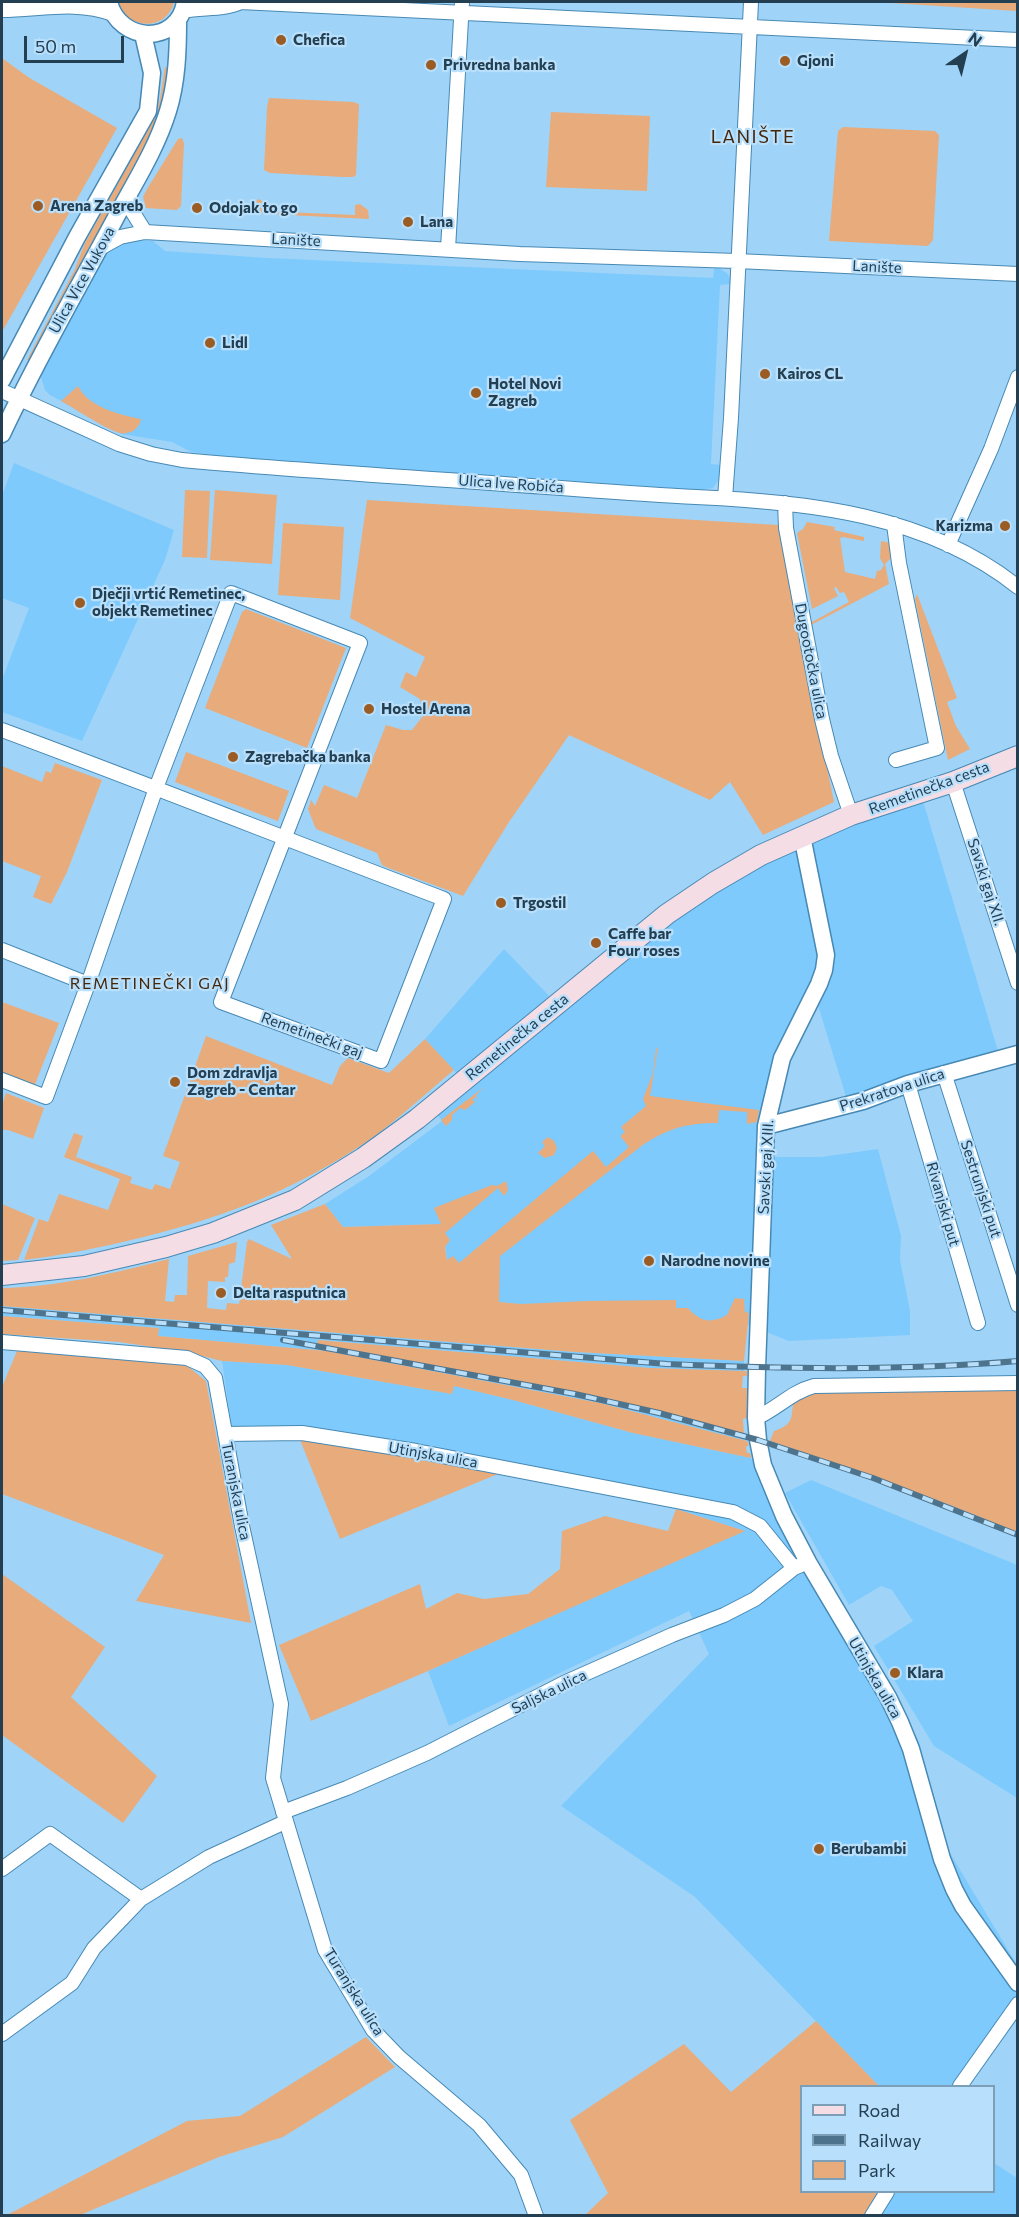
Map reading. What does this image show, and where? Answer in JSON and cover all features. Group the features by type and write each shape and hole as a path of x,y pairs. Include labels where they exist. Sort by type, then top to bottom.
{"main road":[{"name":"Remetinečka cesta","path":"2,1275 84,1266 166,1247 213,1233 295,1200 363,1158 417,1119 667,914 713,883 761,855 851,815 953,782 1017,756"}],"street":[{"path":"2,10 63,6 111,8 126,28 143,34 156,33 172,26 182,11 210,6 230,7 240,2 462,7 750,27 1017,40"},
{"path":"725,498 731,418 751,2"},
{"path":"448,249 462,7"},
{"name":"Ulica Vice Vukova","path":"2,434 18,398 154,146 168,112 177,66 182,11"},
{"name":"Ulica Vice Vukova","path":"2,380 77,237 148,111 152,93 152,73 143,34"},
{"path":"129,192 132,211 145,232"},
{"name":"Lanište","path":"100,248 120,237 145,232 520,254 1017,274"},
{"path":"948,545 991,449 1017,377"},
{"name":"Ulica Ive Robića","path":"2,391 119,444 151,454 182,460 725,498 839,510 894,524 948,545 993,570 1017,587"},
{"name":"Dugootočka ulica","path":"785,503 786,528 817,698 831,756 851,815"},
{"path":"894,524 901,571 937,748 896,760"},
{"name":"Remetinečki gaj","path":"2,730 156,788 285,838 444,898 381,1061 221,1002 285,838 360,643 231,593 156,788 88,984 45,1097 2,1080"},
{"name":"Savski gaj XII.","path":"953,782 1017,983"},
{"name":"Savski gaj XIII.","path":"757,1368 766,1126 782,1058 819,984 826,955 802,836"},
{"path":"2,950 88,984"},
{"name":"Prekratova ulica","path":"766,1126 863,1101 944,1073 1017,1054"},
{"name":"Sestrunjski put","path":"944,1073 1017,1305"},
{"name":"Rivanjski put","path":"908,1084 978,1323"},
{"name":"Turanjska ulica","path":"2,1342 187,1358 205,1366 215,1378 242,1526 281,1704 273,1778 325,1950 373,2030 399,2057 479,2125 521,2175 536,2216"},
{"name":"Utinjska ulica","path":"757,1368 756,1418 763,1465 801,1565"},
{"path":"756,1418 766,1414 801,1390 814,1386 1017,1383"},
{"name":"Utinjska ulica","path":"225,1434 302,1432 427,1453 733,1512 760,1526 801,1565 888,1697 911,1749 942,1858 954,1889 963,1906 1017,1983"},
{"name":"Saljska ulica","path":"284,1817 417,1758 564,1683 672,1635 724,1615 755,1599 801,1565"},
{"path":"2,2034 72,1983 94,1948 141,1899 209,1857 284,1817"},
{"path":"2,1869 50,1834 141,1899"},
{"path":"961,2085 1017,2004"},
{"path":"872,2216 887,2193"}],"shaded area":[{"path":"136,240 153,241 165,251 268,258 713,278 714,268 719,268 728,274 730,279 730,284 720,285 711,464 722,465 720,478 713,488 700,490 224,457 191,452 172,442 121,434 50,395 45,390 41,372 101,261 108,252"},
{"name":"Dječji vrtić Remetinec, objekt Remetinec","path":"14,463 174,530 165,560 82,741 2,712 2,680 29,608 2,598 2,496"},
{"path":"923,801 998,1051 847,1100 817,1002 778,1050 769,1075 768,1096 773,1157 821,1157 878,1149 901,1236 900,1260 910,1311 910,1335 789,1341 748,1325 553,1312 449,1302 448,1266 442,1224 343,1227 325,1204 369,1176 442,1121 436,1113 666,926 732,881 832,832"},
{"path":"504,949 553,1000 460,1077 425,1039"},
{"path":"2,1306 575,1352 744,1361 744,1372 715,1371 650,1368 319,1340 318,1344 576,1392 658,1410 744,1434 747,1441 600,1403 327,1351 158,1336 159,1328 2,1316"},
{"path":"222,1361 287,1365 452,1394 454,1386 633,1433 751,1458 778,1516 839,1603 903,1710 919,1742 950,1853 1017,1965 1017,2003 955,2085 878,2085 695,1897 561,1806 709,1654 689,1611 449,1726 428,1671 744,1531 676,1509 406,1453 298,1435 233,1437"},
{"path":"811,1480 1017,1565 1017,1798 934,1746 874,1646 913,1621 892,1590 881,1586 849,1605 785,1493"},
{"path":"995,2164 1017,2178 1017,2215 880,2216 894,2193 995,2193"}],"green space":[{"path":"118,2 174,2 170,12 163,19 146,24 129,18 122,11"},
{"path":"875,2 1017,2 1017,11"},
{"name":"Arena Zagreb","path":"2,58 28,77 117,128 2,332"},
{"path":"165,67 169,69 165,99 151,136 30,362 27,360 74,271 85,243 156,115"},
{"path":"269,98 359,104 356,175 342,177 270,173 264,170"},
{"path":"551,112 650,116 647,191 546,187"},
{"path":"843,127 935,131 939,135 933,240 928,246 829,241 838,131"},
{"path":"182,138 184,143 181,206 177,210 146,208 143,197 147,189 178,139"},
{"path":"259,199 262,201 262,211 355,215 355,205 360,204 368,210 369,219 247,213 251,204"},
{"path":"78,386 97,405 141,419 138,426 131,432 120,433 61,401"},
{"path":"185,490 210,491 207,558 182,557"},
{"path":"215,490 277,495 272,564 210,560"},
{"path":"367,500 778,525 834,802 763,835 730,782 710,800 569,735 509,822 463,896 386,867 382,865 377,853 316,829 308,809 311,800 315,806 324,785 357,798 386,725 412,730 423,716 420,699 400,687 406,672 416,677 425,657 350,618"},
{"path":"807,522 835,527 834,530 864,537 864,541 840,538 845,572 875,579 877,571 881,570 884,565 880,558 881,541 890,543 893,556 885,564 889,584 811,625 810,623 849,602 844,592 840,593 836,587 834,588 838,596 812,609 797,533"},
{"path":"283,523 344,527 340,600 278,595"},
{"path":"917,594 957,698 947,702 956,726 970,749 948,760 915,599"},
{"path":"246,609 346,648 307,748 205,708 242,612"},
{"path":"186,752 289,791 278,821 175,782"},
{"path":"55,763 102,780 67,872 51,904 33,897 41,876 2,861 2,766 42,782 46,771 51,773"},
{"path":"2,1002 59,1023 32,1092 2,1080"},
{"path":"206,1036 332,1085 340,1066 348,1058 389,1073 425,1039 454,1070 369,1140 312,1175 283,1189 223,1214 160,1233 24,1260 39,1219 48,1222 59,1194 108,1210 120,1179 64,1157 74,1133 83,1136 76,1157 132,1177 130,1183 152,1190 155,1184 170,1189 180,1162 163,1156"},
{"path":"658,1047 650,1096 759,1110 757,1122 747,1124 747,1112 719,1110 718,1123 679,1128 644,1144 500,1256 499,1302 521,1304 676,1300 676,1308 688,1308 701,1319 716,1320 727,1315 735,1298 744,1299 745,1312 749,1313 744,1361 575,1352 2,1306 2,1288 65,1282 169,1259 165,1301 174,1302 175,1295 187,1295 188,1256 237,1242 235,1262 229,1264 228,1277 225,1277 225,1282 208,1281 207,1308 226,1310 227,1303 239,1304 249,1239 292,1259 271,1225 325,1204 343,1227 441,1224 434,1208 506,1181 508,1190 504,1196 498,1188 445,1233 450,1240 445,1247 447,1260 453,1256 459,1263 593,1151 606,1167 629,1147 620,1136 625,1132 621,1127 646,1106 643,1099 653,1073"},
{"path":"484,1087 476,1095 477,1100 475,1097 472,1100 475,1102 465,1110 460,1108 452,1115 452,1120 446,1126 441,1120"},
{"path":"6,1093 44,1108 33,1139 2,1130 2,1105"},
{"path":"548,1137 554,1141 557,1148 554,1155 545,1158 538,1153 545,1146 542,1142"},
{"path":"2,1204 35,1218 18,1260 2,1261"},
{"path":"2,1316 159,1328 158,1336 327,1351 600,1403 747,1441 749,1445 746,1447 747,1453 750,1453 751,1458 633,1433 454,1386 452,1394 287,1365 222,1361 186,1352 119,1342 2,1334"},
{"path":"318,1340 650,1368 747,1371 747,1376 743,1376 742,1388 747,1388 747,1418 743,1419 744,1434 585,1396 317,1344"},
{"path":"17,1351 186,1365 206,1381 251,1623 136,1601 164,1555 2,1494 2,1387"},
{"path":"834,1388 1017,1388 1017,1532 947,1504 770,1441 774,1431 788,1423 796,1400 809,1393"},
{"path":"298,1435 406,1453 498,1474 340,1539"},
{"path":"676,1509 745,1531 311,1721 279,1645 420,1584 426,1609 457,1593 484,1599 528,1594 560,1569 562,1531 605,1516 668,1531"},
{"path":"2,1574 105,1647 71,1697 157,1776 123,1823 2,1735"},
{"path":"816,2021 878,2085 800,2085 800,2193 882,2193 867,2215 585,2215 608,2193 570,2120 684,2044 731,2092"},
{"path":"366,2037 395,2067 283,2137 219,2157 80,2215 7,2215 187,2121 240,2116"}],"railway":[{"path":"2,1310 667,1364 842,1368 1018,1361"},
{"path":"283,1340 575,1394 659,1413 758,1440 873,1478 1018,1535"}],"place":[{"name":"Chefica","path":"281,40"},
{"name":"Gjoni","path":"785,61"},
{"name":"Privredna banka","path":"431,65"},
{"name":"Arena Zagreb","path":"38,206"},
{"name":"Odojak to go","path":"197,208"},
{"name":"Lana","path":"408,222"},
{"name":"Lidl","path":"210,343"},
{"name":"Kairos CL","path":"765,374"},
{"name":"Hotel Novi Zagreb","path":"476,393"},
{"name":"Karizma","path":"1005,526"},
{"name":"Dječji vrtić Remetinec, objekt Remetinec","path":"80,603"},
{"name":"Hostel Arena","path":"369,709"},
{"name":"Zagrebačka banka","path":"233,757"},
{"name":"Trgostil","path":"501,903"},
{"name":"Caffe bar Four roses","path":"596,943"},
{"name":"Dom zdravlja Zagreb - Centar","path":"175,1082"},
{"name":"Narodne novine","path":"649,1261"},
{"name":"Delta rasputnica","path":"221,1293"},
{"name":"Klara","path":"895,1673"},
{"name":"Berubambi","path":"819,1849"}],"district":[{"name":"LANIŠTE","path":"753,137"},
{"name":"REMETINEČKI GAJ","path":"150,984"}]}
